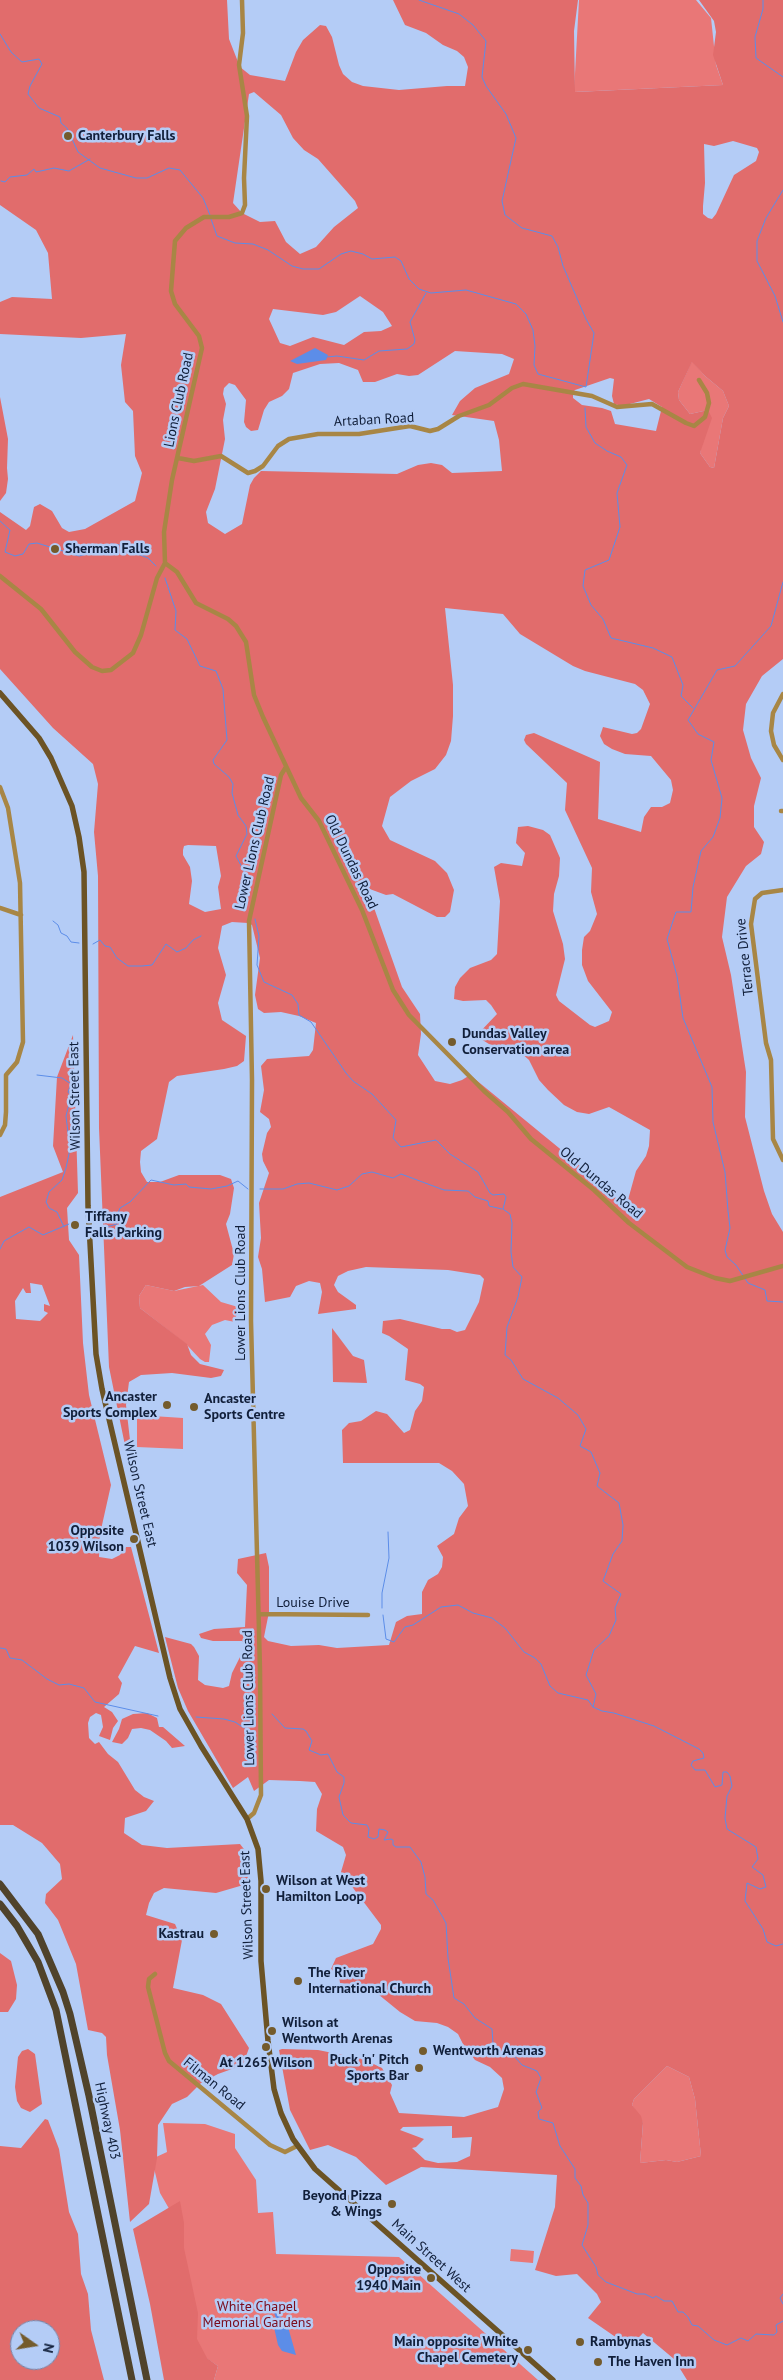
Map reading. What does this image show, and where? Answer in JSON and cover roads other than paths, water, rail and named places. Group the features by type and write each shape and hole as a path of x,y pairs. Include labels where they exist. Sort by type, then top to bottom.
{"highway":[{"name":"Highway 403","path":"0,1884 38,1934 63,1992 70,2014 91,2105 147,2380"},
{"name":"Highway 403","path":"0,1904 17,1926 38,1962 56,2010 132,2380"}],"main road":[{"name":"Wilson Street East","path":"0,692 39,738 57,770 72,806 83,854 88,1206 96,1354 102,1389 170,1678 180,1709 247,1819 254,1835 260,1863 261,1961 274,2089 284,2123 297,2146"},
{"name":"Main Street West","path":"297,2146 326,2179 553,2380"}],"street":[{"name":"Lions Club Road","path":"163,567 164,532 172,480 202,348 199,336 175,304 171,291 171,268 175,241 186,228 209,216 229,217 242,213 245,205 244,178 247,116 239,65 242,33 242,0"},
{"name":"Artaban Road","path":"178,458 194,461 221,456 248,473 263,466 278,446 289,439 318,434 359,434 410,426 430,431 438,429 459,416 489,405 512,388 523,384 592,396 617,407 652,404 694,426 705,417 709,403 707,392 700,380"},
{"path":"0,576 42,609 85,661 92,667 102,671 111,670 119,666 133,653 163,567"},
{"name":"Old Dundas Road","path":"163,567 177,572 196,603 228,619 242,634 249,650 254,694 300,798 319,821 362,910 393,990 409,1015 484,1091 508,1112 531,1139 594,1190 629,1223 694,1271 724,1281 741,1279 783,1266"},
{"path":"783,694 773,713 771,731 774,745 783,760"},
{"name":"Lower Lions Club Road","path":"247,1819 254,1813 261,1795 259,1614 251,1322 252,1080 250,921 281,775 286,767"},
{"path":"0,787 8,808 20,883 23,1042 20,1057 6,1075 5,1125 0,1135"},
{"name":"Terrace Drive","path":"783,890 762,893 755,899 751,924 766,1043 771,1060 773,1139 783,1160"},
{"path":"0,908 21,915"},
{"path":"0,1073 6,1075"},
{"name":"Louise Drive","path":"259,1614 368,1614"},
{"name":"Filman Road","path":"155,1974 150,1979 148,1986 163,2045 170,2060 270,2145 284,2152 297,2146"}],"water":[{"path":"315,348 328,355 326,360 297,364 290,361"},
{"path":"273,2300 279,2316 286,2320 296,2355 282,2351 278,2345 273,2323 276,2318 271,2305"}],"waterway":[{"path":"211,219 217,236 235,243 253,244 268,250 292,266 303,269 319,269 341,254 351,251 372,259 395,257 401,261 409,279 419,289 431,293 466,290 516,304 526,314 533,330 535,346 534,365 538,374 586,387 594,333 563,266 558,247 552,236 522,228 505,215 502,201 516,138 506,114 486,86 482,77 486,41 473,25 459,14 419,0"},
{"path":"763,0 763,9 755,37 756,58 783,77"},
{"path":"0,34 11,52 22,62 39,59 42,64 30,86 28,94 39,108 60,117 61,123 67,128 78,152 100,168 136,178 147,178 169,168 180,170 203,198 210,215"},
{"path":"1,181 5,182 10,177 27,175 34,169 36,172 54,168 69,171 90,159"},
{"path":"783,190 766,218 757,241 757,261 775,296 783,322"},
{"path":"327,357 337,356 364,360 379,351 407,349 414,344 415,340 410,322 426,293"},
{"path":"585,408 586,427 595,443 621,457 627,465 617,493 620,527 609,560 585,570 583,586 591,605 603,619 611,638 653,648 672,657 683,685 681,696 693,708"},
{"path":"0,521 10,530 5,552 15,556 23,554 29,544 37,543 79,556 102,550 111,544 120,545 127,550 148,558 156,566"},
{"path":"165,578 176,611 175,630 187,639 200,666 216,671 223,689 227,740 213,760 214,764 229,777 233,784 232,793 238,815 246,826 247,834 236,856 245,873 249,896"},
{"path":"783,582 771,626 735,666 717,670 688,720 698,734 714,742 711,760 722,798 720,818 713,837 701,851 693,887 691,912 676,912 667,939 677,976 683,1018 712,1087 713,1122 725,1172 730,1228 725,1250 727,1257 736,1265 748,1283 765,1290 767,1301 783,1302"},
{"path":"255,919 259,936 257,965 264,982 292,995 298,1004 299,1015 311,1022 346,1073 353,1081 372,1094 396,1120 393,1138 401,1147 436,1140 450,1154 478,1172 490,1193 493,1195 504,1194 506,1197 503,1209 510,1214 512,1223 511,1252 513,1267 522,1277 518,1297 507,1327 505,1355 511,1360 523,1379 558,1398 578,1415 586,1429 580,1446 591,1452 600,1473 597,1486 619,1503 623,1525 622,1541 613,1554 603,1581 621,1594 615,1608 616,1620 609,1636 594,1650 586,1675 596,1694 593,1707"},
{"path":"53,921 58,925 61,933 67,936 71,942 79,943"},
{"path":"93,944 100,940 105,946 110,947 117,958 128,966 142,966 152,965 166,944 177,952 186,948 193,940 201,936"},
{"path":"37,1075 62,1078 71,1084 68,1092 71,1096 66,1116 70,1149 66,1168 62,1180 49,1192 46,1202 49,1208 57,1212 64,1227"},
{"path":"260,1189 283,1189 297,1184 309,1183 337,1190 349,1186 362,1174 372,1172 393,1178 401,1174 444,1190 468,1191 475,1197 488,1201 489,1206 502,1209"},
{"path":"103,1228 117,1224 120,1208 130,1202 151,1180 174,1185 186,1184 189,1187 211,1189 227,1186 238,1181 248,1189"},
{"path":"0,1249 4,1241 29,1227 43,1235 69,1224"},
{"path":"382,1608 382,1593 389,1558 388,1532"},
{"path":"383,1615 386,1639 394,1642 405,1627 413,1625 441,1607 458,1605 473,1613 492,1618 505,1628 524,1652 541,1664 550,1686 558,1693 588,1700 593,1707 602,1711 654,1726 699,1749 703,1753 704,1758 693,1761 691,1765 695,1770 705,1770 715,1787 722,1785 723,1772 727,1772 732,1786 727,1796 725,1818 727,1829 756,1847 758,1859 752,1867 763,1875 766,1887 760,1889 747,1883 745,1901 763,1929 767,1942 776,1946 783,1944"},
{"path":"0,1648 6,1649 10,1658 22,1660 47,1679 59,1685 69,1684 84,1688 95,1702 158,1716"},
{"path":"272,1714 285,1728 303,1729 306,1731 312,1741 309,1750 321,1755 328,1754 337,1772 344,1777 339,1797 343,1815 351,1823 367,1825 369,1829 368,1837 374,1839 378,1837 379,1829 385,1830 388,1832 384,1840 393,1840 393,1845 396,1847 410,1847 421,1862 425,1877 426,1894 433,1900 446,1923 448,1958 454,1998 464,2004 475,2018 492,2029 493,2043 498,2055 514,2056 522,2065 537,2071 541,2078 536,2092 542,2108 538,2112 539,2119 553,2123 560,2146 575,2169 575,2178 581,2186 583,2195 588,2203 588,2225 582,2245 596,2267 598,2275 606,2282 637,2294 645,2294 653,2298 656,2296 664,2301 672,2301 678,2312 683,2312 692,2325 698,2326 714,2340 727,2345 741,2338 748,2341 756,2334 774,2335 777,2332 776,2325 783,2321"},
{"path":"196,1717 224,1719 235,1722 244,1728 250,1725"},
{"path":"783,2294 780,2298 783,2304"}],"place":[{"name":"Canterbury Falls","path":"68,136"},
{"name":"Sherman Falls","path":"55,549"},
{"name":"Dundas Valley Conservation area","path":"452,1042"},
{"name":"Tiffany Falls Parking","path":"75,1225"},
{"name":"Ancaster Sports Complex","path":"167,1405"},
{"name":"Ancaster Sports Centre","path":"194,1407"},
{"name":"Opposite 1039 Wilson","path":"134,1539"},
{"name":"Wilson at West Hamilton Loop","path":"266,1889"},
{"name":"Kastrau","path":"214,1934"},
{"name":"The River International Church","path":"298,1981"},
{"name":"Wilson at Wentworth Arenas","path":"272,2031"},
{"name":"At 1265 Wilson","path":"266,2047"},
{"name":"Wentworth Arenas","path":"423,2051"},
{"name":"Puck 'n' Pitch Sports Bar","path":"419,2068"},
{"name":"Beyond Pizza & Wings","path":"392,2204"},
{"name":"Opposite 1940 Main","path":"431,2278"},
{"name":"Rambynas","path":"580,2342"},
{"name":"Main opposite White Chapel Cemetery","path":"528,2350"},
{"name":"The Haven Inn","path":"598,2362"}],"park label":[{"name":"White Chapel Memorial Gardens","path":"257,2316"}]}
